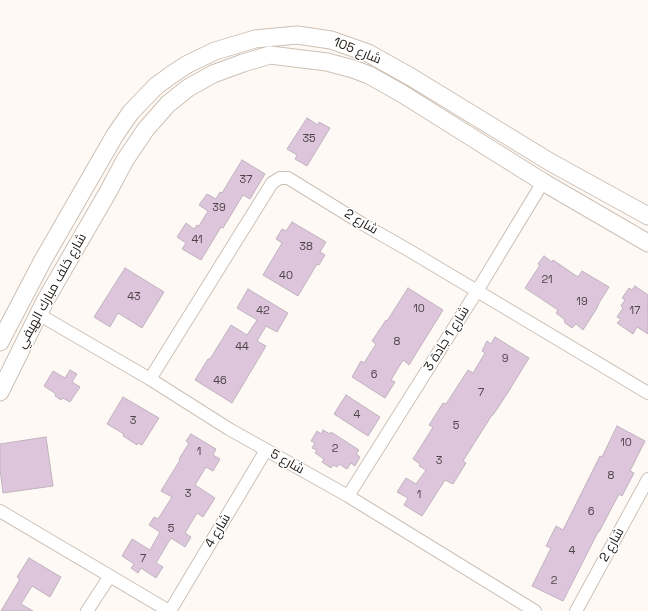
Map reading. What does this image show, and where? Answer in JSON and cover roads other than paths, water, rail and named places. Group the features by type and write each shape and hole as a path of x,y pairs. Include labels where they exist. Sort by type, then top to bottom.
{"street":[{"name":"شارع 105","path":"88,182 115,135 131,112 156,86 174,73 188,64 215,51 255,39 297,35 331,40 368,53 411,77 550,162 648,216"},
{"name":"شارع 105","path":"108,192 125,160 146,129 168,104 188,88 213,74 270,55 327,62 364,73 401,93 543,182 648,243"},
{"path":"401,93 401,84 411,77"},
{"name":"شارع 2","path":"150,379 272,183 280,178 288,178 361,223 648,393"},
{"path":"88,182 101,182 106,186 108,192"},
{"name":"شارع خلف مبارك الهيفي","path":"0,342 43,260 88,182"},
{"name":"شارع 1 جادة 3","path":"348,496 477,291 543,182"},
{"name":"شارع خلف مبارك الهيفي","path":"0,392 38,314 108,192"},
{"name":"شارع 5","path":"38,314 150,379 229,429 348,496 535,611"},
{"name":"شارع 4","path":"169,611 266,450"},
{"name":"شارع 2","path":"576,611 648,479"},
{"path":"0,511 169,611"},
{"path":"88,611 110,576"}]}
